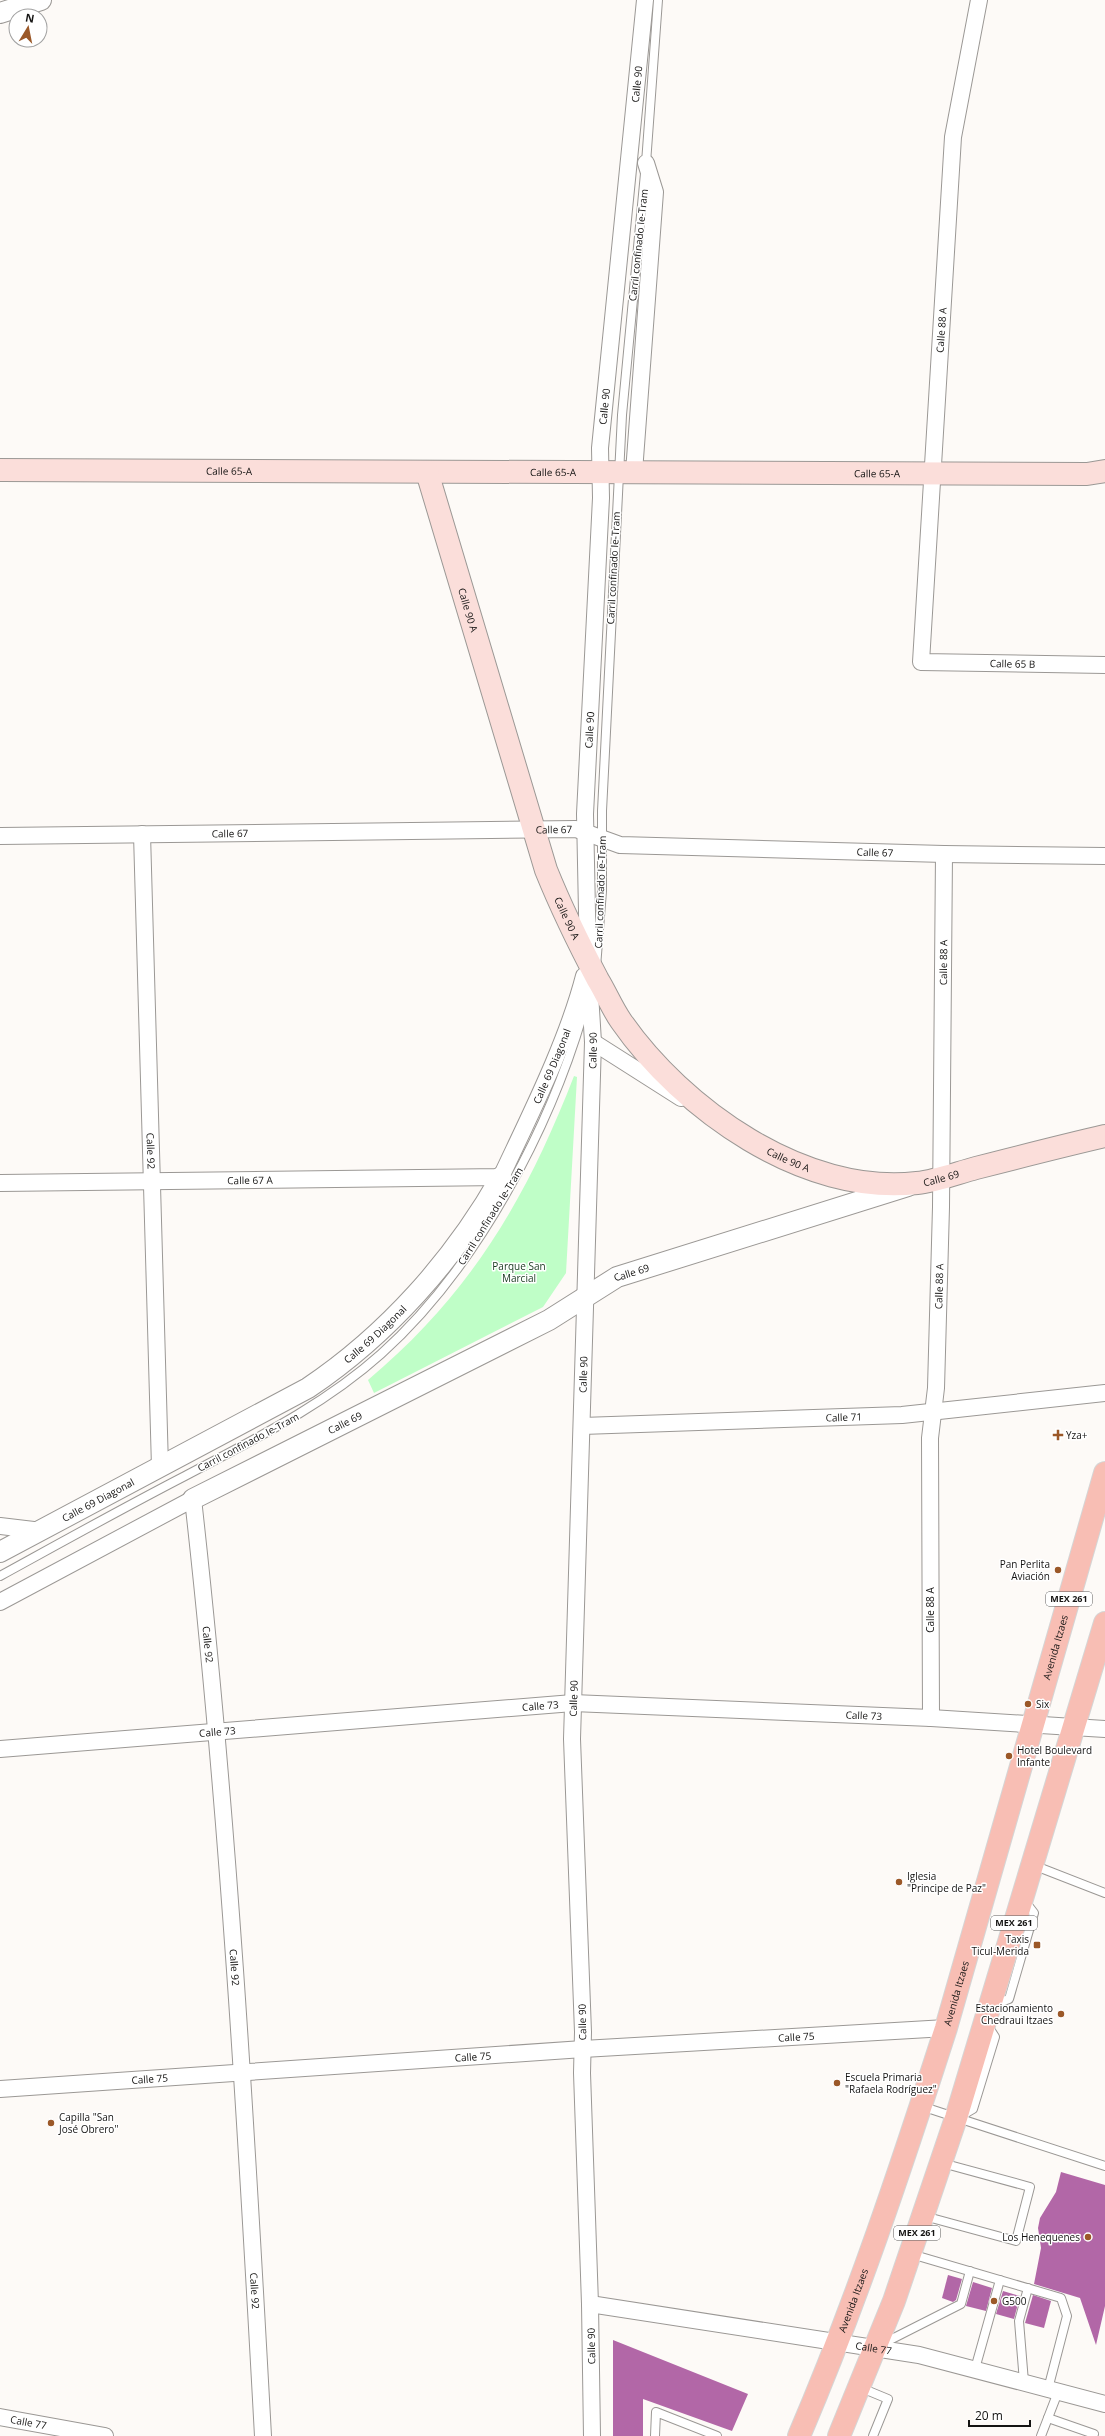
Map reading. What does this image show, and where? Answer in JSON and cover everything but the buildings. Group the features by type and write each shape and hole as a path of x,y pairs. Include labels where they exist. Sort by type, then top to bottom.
{"main road":[{"name":"Calle 65-A","path":"0,470 932,474 1087,474 1105,471"},
{"name":"Calle 90 A","path":"427,472 546,870 591,974 633,1038 683,1089 734,1131 762,1148 812,1170 875,1182 917,1183"},
{"name":"Calle 69","path":"917,1183 1105,1136"},
{"name":"Avenida Itzaes","path":"799,2436 837,2342 921,2106 946,2028 1034,1726 1105,1473"},
{"name":"MEX 261","path":"839,2436 894,2301 956,2118 1072,1727 1105,1623"}],"street":[{"path":"0,13 41,0"},
{"name":"Calle 90","path":"618,472 600,448 645,0"},
{"name":"Calle 88 A","path":"921,662 953,138 979,0"},
{"name":"Calle 90","path":"592,2436 583,2049 572,1739 593,1042 591,974 580,830 585,814 601,498 618,472 655,192 646,163"},
{"name":"Calle 65 B","path":"921,662 1105,665"},
{"name":"Calle 67","path":"0,836 534,828 580,830 620,845 944,854 1105,856"},
{"name":"Calle 92","path":"142,834 160,1467"},
{"name":"Calle 88 A","path":"931,1718 930,1438 936,1388 941,1178 944,854"},
{"name":"Calle 69 Diagonal","path":"0,1552 42,1531 308,1388 361,1349 427,1281 480,1213 501,1177 531,1113 591,974"},
{"path":"593,1042 734,1131"},
{"name":"Calle 67 A","path":"0,1183 501,1177"},
{"name":"Calle 69","path":"193,1499 535,1327 586,1299 618,1278 917,1183"},
{"name":"Calle 71","path":"582,1426 902,1415 1105,1393"},
{"path":"0,1602 193,1499"},
{"name":"Calle 92","path":"193,1499 218,1732 243,2072 263,2436"},
{"path":"0,1526 42,1531"},
{"name":"Calle 73","path":"0,1748 574,1703 931,1718 1034,1726 1105,1729"},
{"name":"Calle 75","path":"0,2089 583,2049 946,2028"},
{"name":"Calle 77","path":"590,2304 919,2354 1105,2403"},
{"name":"Calle 77","path":"0,2417 105,2436"}],"lane":[{"path":"646,163 658,0"},
{"name":"Carril confinado Ie-Tram","path":"0,1576 306,1410 360,1372 401,1335 450,1280 489,1221 520,1169 548,1107 576,1035 591,974 600,928 602,838 618,472"},
{"path":"1032,1864 1105,1893"},
{"path":"921,2106 1105,2166"},
{"path":"923,2216 1016,2241 1030,2187 941,2163"},
{"path":"910,2254 1061,2298 1067,2316 1048,2418 1041,2436"},
{"path":"875,2347 962,2304 970,2271"},
{"path":"975,2369 1000,2280"},
{"path":"1024,2382 1019,2321 1028,2288"},
{"path":"859,2387 888,2399 873,2436"},
{"path":"655,2436 656,2412 717,2436"},
{"path":"1048,2418 1094,2434 1093,2436"}],"green space":[{"name":"Parque San Marcial","path":"574,1076 577,1077 566,1273 543,1307 374,1393 368,1380 404,1347 436,1314 465,1279 515,1204 556,1121"}],"place":[{"name":"Yza+","path":"1058,1435"},
{"name":"Pan Perlita Aviación","path":"1058,1570"},
{"name":"Six","path":"1028,1704"},
{"name":"Hotel Boulevard Infante","path":"1009,1756"},
{"name":"Iglesia \"Principe de Paz\"","path":"899,1882"},
{"name":"Taxis Ticul-Merida","path":"1037,1945"},
{"name":"Estacionamiento Chedraui Itzaes","path":"1061,2014"},
{"name":"Escuela Primaria \"Rafaela Rodríguez\"","path":"837,2083"},
{"name":"Capilla \"San José Obrero\"","path":"51,2123"},
{"name":"Los Henequenes","path":"1088,2237"},
{"name":"G500","path":"994,2301"}]}
